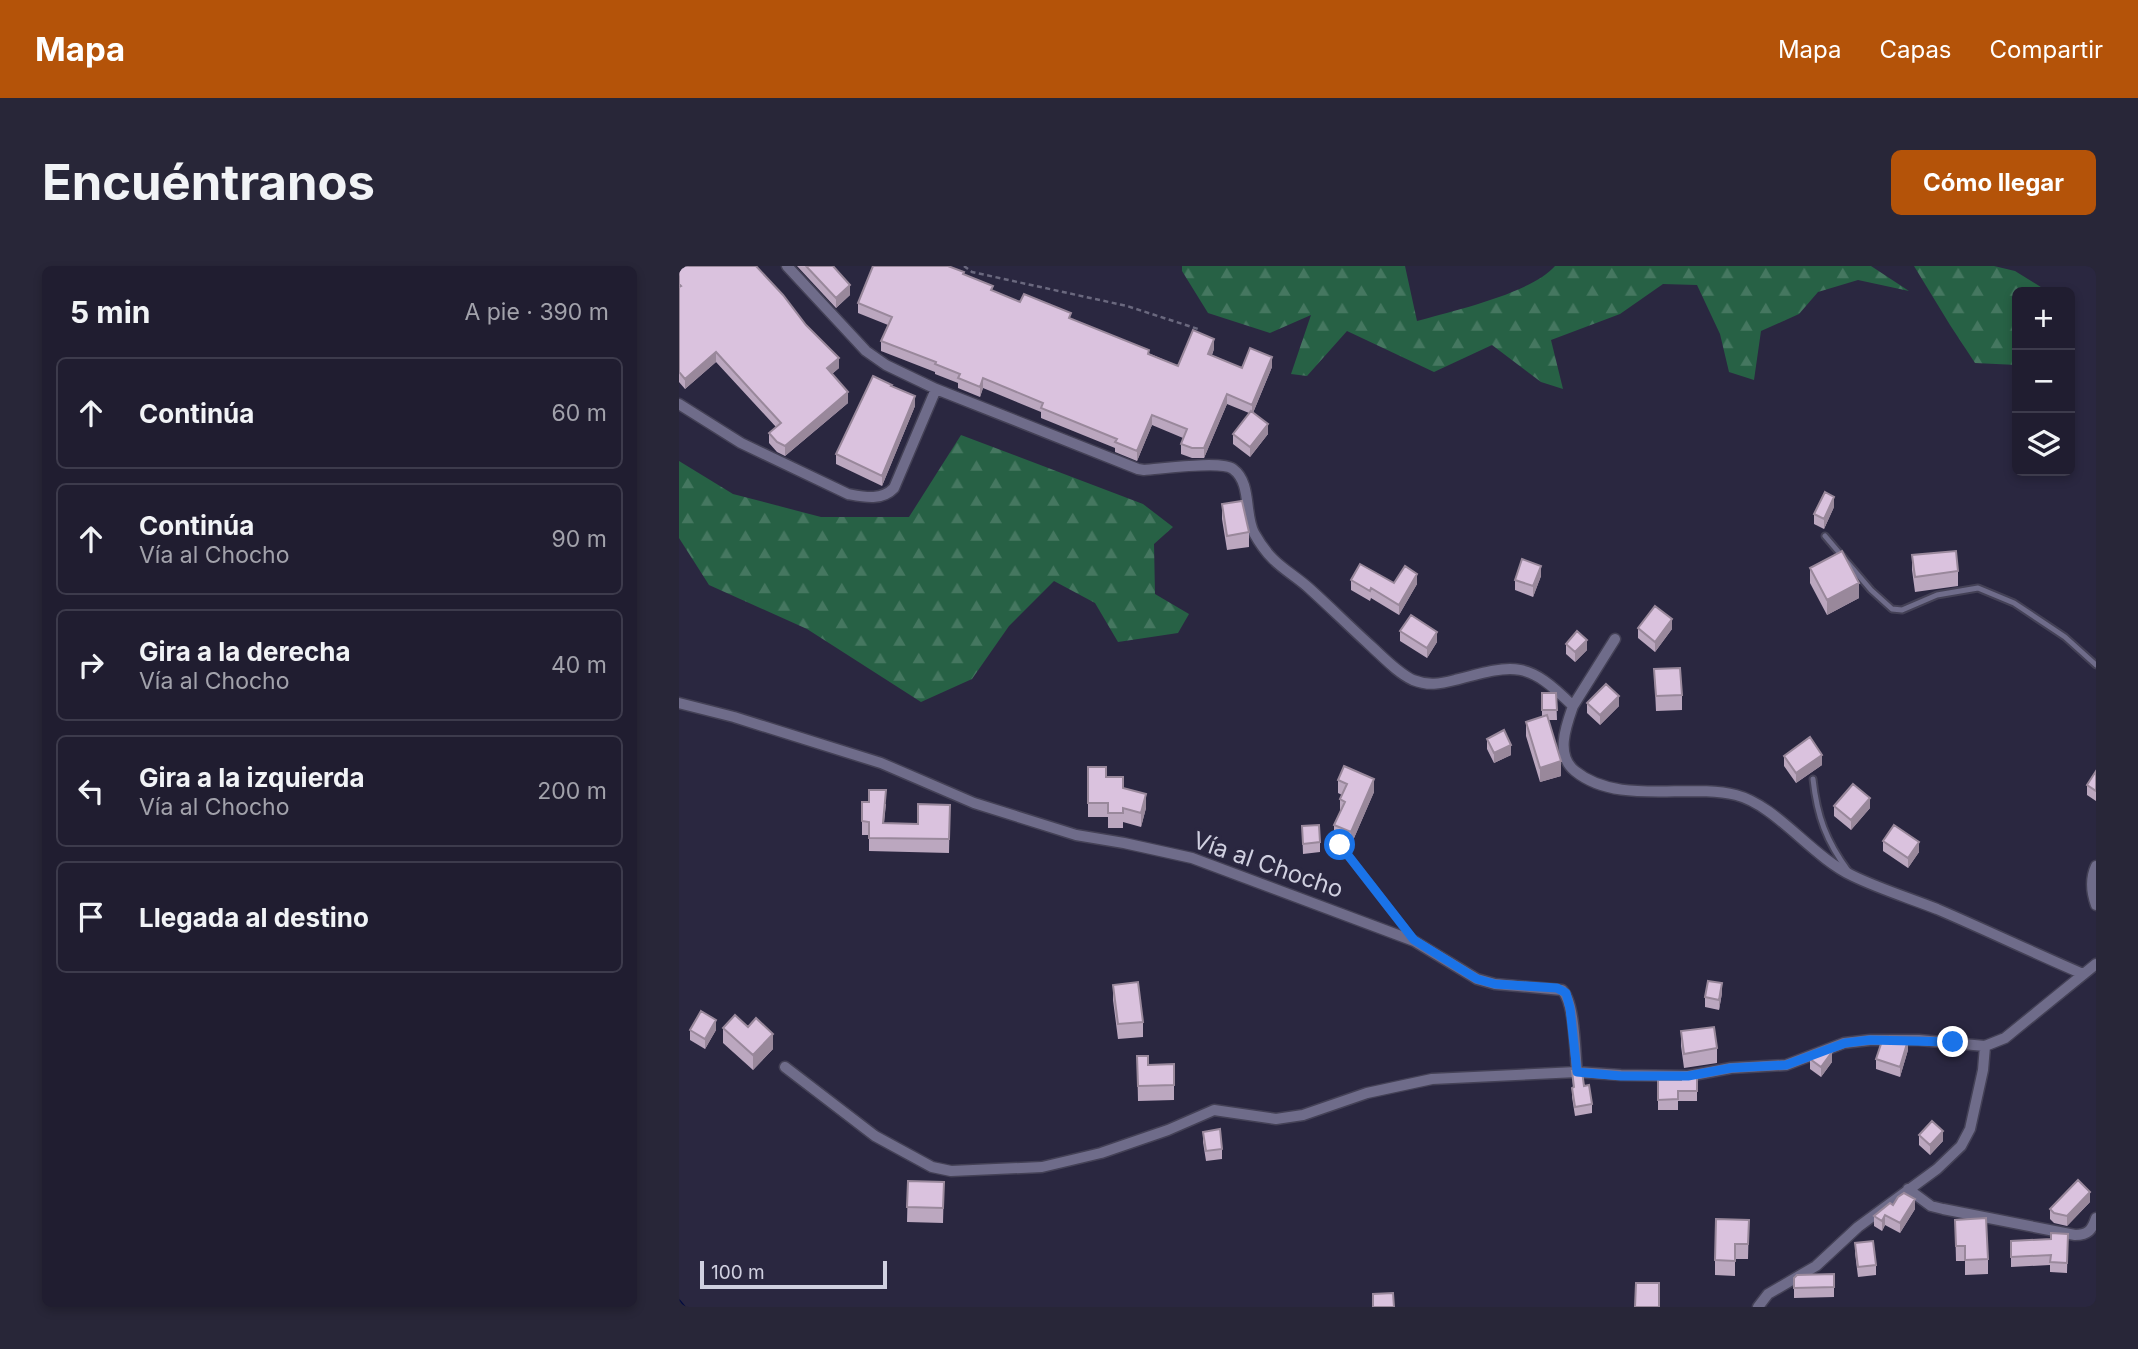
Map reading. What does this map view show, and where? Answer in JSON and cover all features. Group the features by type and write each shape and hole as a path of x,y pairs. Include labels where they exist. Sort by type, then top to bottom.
{"street":[{"path":"787,266 866,351 886,365 936,389 1138,469 1226,466 1240,476 1249,522 1271,558 1308,587 1387,661 1411,679 1424,684 1440,684 1489,670 1520,669 1548,682 1573,706"},
{"path":"679,404 741,443 848,494 879,497 890,493 894,488 936,389"},
{"path":"1615,639 1573,706 1566,727 1566,761 1574,771 1618,789 1724,793 1753,800 1831,864 1853,876 1936,909 2083,974"},
{"name":"Vía al Chocho","path":"679,703 734,717 880,763 974,803 1076,835 1192,858 1414,940 1477,979 1495,984 1562,990 1566,993 1570,1008 1577,1072"},
{"path":"2096,866 2091,880 2096,905"},
{"path":"785,1067 875,1136 932,1167 951,1171 1042,1167 1101,1153 1168,1130 1214,1110 1276,1119 1303,1115 1367,1093 1432,1079 1577,1072 1621,1076 1688,1076 1731,1068 1786,1065 1845,1043 1870,1040 1919,1040 1985,1046 2005,1038 2096,964"},
{"path":"1758,1307 1768,1294 1816,1266 1858,1227 1937,1169 1961,1146 1970,1129 1983,1070 1985,1046"},
{"path":"1907,1189 1931,1206 2075,1235 2088,1233 2096,1218"}],"lane":[{"path":"1825,536 1871,590 1892,609 1902,610 1937,596 1978,588 2014,603 2065,637 2096,665"},
{"path":"1813,779 1816,806 1824,832 1853,876"},
{"path":"1340,845 1414,940"}],"path":[{"path":"964,266 972,272 1127,306 1201,330"}],"green space":[{"path":"1182,266 1405,266 1417,321 1510,293 1544,276 1555,266 1871,266 1909,291 1858,280 1818,292 1799,314 1761,331 1754,380 1729,372 1720,334 1697,285 1663,284 1620,314 1551,340 1563,389 1541,382 1492,345 1434,372 1347,331 1307,376 1291,374 1311,315 1270,333 1208,313 1182,271"},
{"path":"1914,266 1994,266 2015,271 2041,287 2012,287 2012,365 1975,363"},
{"path":"961,435 1143,504 1173,527 1154,544 1155,594 1189,614 1178,633 1118,642 1095,603 1054,581 1009,626 972,679 921,702 807,629 709,585 679,538 679,461 733,494 821,517 909,517"}],"building":[{"path":"679,266 756,266 806,325 839,358 827,368 848,392 785,446 769,433 781,423 716,352 685,379 679,372"},
{"path":"806,266 833,266 850,285 836,298"},
{"path":"873,266 948,266 993,286 991,290 1020,302 1024,294 1071,313 1069,318 1149,350 1148,354 1178,366 1193,330 1214,339 1208,354 1242,368 1250,348 1272,357 1252,405 1227,394 1204,448 1181,444 1187,429 1152,415 1137,451 1115,442 1117,439 1041,408 1043,403 983,378 980,387 958,378 960,374 935,364 936,362 881,341 892,317 858,303"},
{"path":"873,376 915,396 882,476 836,454"},
{"path":"1251,411 1268,424 1250,447 1233,434"},
{"path":"1825,492 1834,497 1824,519 1814,514"},
{"path":"1242,501 1249,532 1227,536 1222,504"},
{"path":"1842,551 1859,583 1827,600 1810,568"},
{"path":"1956,551 1958,571 1915,577 1912,555"},
{"path":"1522,559 1541,566 1533,586 1515,580"},
{"path":"1360,564 1394,583 1405,566 1417,574 1399,605 1371,588 1370,591 1351,580"},
{"path":"1655,606 1672,619 1655,642 1638,628"},
{"path":"1411,615 1437,632 1427,648 1400,631"},
{"path":"1577,631 1587,640 1575,652 1566,644"},
{"path":"1680,668 1682,695 1656,696 1654,669"},
{"path":"1606,684 1619,696 1600,715 1587,703"},
{"path":"1542,693 1556,693 1557,710 1542,710"},
{"path":"1547,715 1561,761 1540,768 1526,722"},
{"path":"1504,730 1511,745 1494,753 1487,739"},
{"path":"1810,737 1822,755 1796,773 1784,756"},
{"path":"1344,766 1374,779 1351,832 1334,825 1345,802 1340,799 1347,784 1338,780"},
{"path":"1088,767 1106,767 1106,777 1123,777 1123,788 1146,794 1141,813 1123,808 1123,813 1108,813 1108,803 1088,803"},
{"path":"2096,771 2096,791 2087,785"},
{"path":"1853,784 1870,798 1851,820 1834,806"},
{"path":"869,790 886,790 883,823 918,824 918,804 950,805 949,839 869,838 869,822 862,821 862,802 869,802"},
{"path":"1319,825 1320,842 1303,844 1302,826"},
{"path":"1894,825 1919,842 1908,858 1883,841"},
{"path":"1708,981 1722,983 1719,1000 1705,997"},
{"path":"1138,982 1143,1022 1118,1024 1113,985"},
{"path":"701,1011 716,1020 705,1039 690,1030"},
{"path":"735,1015 748,1027 756,1018 773,1034 753,1055 723,1028"},
{"path":"1714,1027 1717,1048 1684,1054 1681,1031"},
{"path":"1890,1037 1908,1040 1900,1067 1876,1059 1882,1041 1888,1043"},
{"path":"1825,1048 1832,1052 1821,1067 1810,1059 1814,1052"},
{"path":"1137,1056 1148,1056 1148,1065 1174,1064 1174,1085 1138,1086"},
{"path":"1572,1071 1582,1071 1584,1086 1589,1085 1592,1104 1575,1107"},
{"path":"1697,1072 1697,1091 1678,1091 1678,1099 1658,1100 1658,1080 1681,1080 1681,1073"},
{"path":"1932,1121 1943,1131 1930,1145 1919,1135"},
{"path":"1220,1129 1222,1149 1206,1151 1203,1132"},
{"path":"2078,1180 2090,1192 2067,1216 2054,1213 2050,1209"},
{"path":"908,1181 944,1182 943,1208 907,1207"},
{"path":"1904,1193 1915,1199 1900,1223 1885,1215 1882,1221 1874,1216 1890,1203 1893,1205"},
{"path":"1986,1218 1988,1259 1965,1260 1965,1246 1956,1246 1955,1220"},
{"path":"1716,1219 1749,1220 1748,1244 1735,1244 1735,1261 1715,1260"},
{"path":"2051,1233 2068,1234 2067,1263 2050,1262 2051,1255 2011,1257 2011,1241 2051,1239"},
{"path":"1873,1241 1876,1265 1858,1267 1855,1243"},
{"path":"1834,1274 1834,1287 1794,1288 1794,1278 1797,1275"},
{"path":"1636,1283 1659,1283 1659,1307 1635,1307"},
{"path":"1393,1293 1394,1307 1373,1307 1373,1294"}],"waterway":[{"path":"679,1301 684,1307"}],"route":[{"path":"1340,845 1414,940 1477,979 1495,984 1557,988 1566,993 1577,1072 1621,1076 1688,1076 1731,1068 1786,1065 1845,1043 1870,1040 1953,1042"}]}
